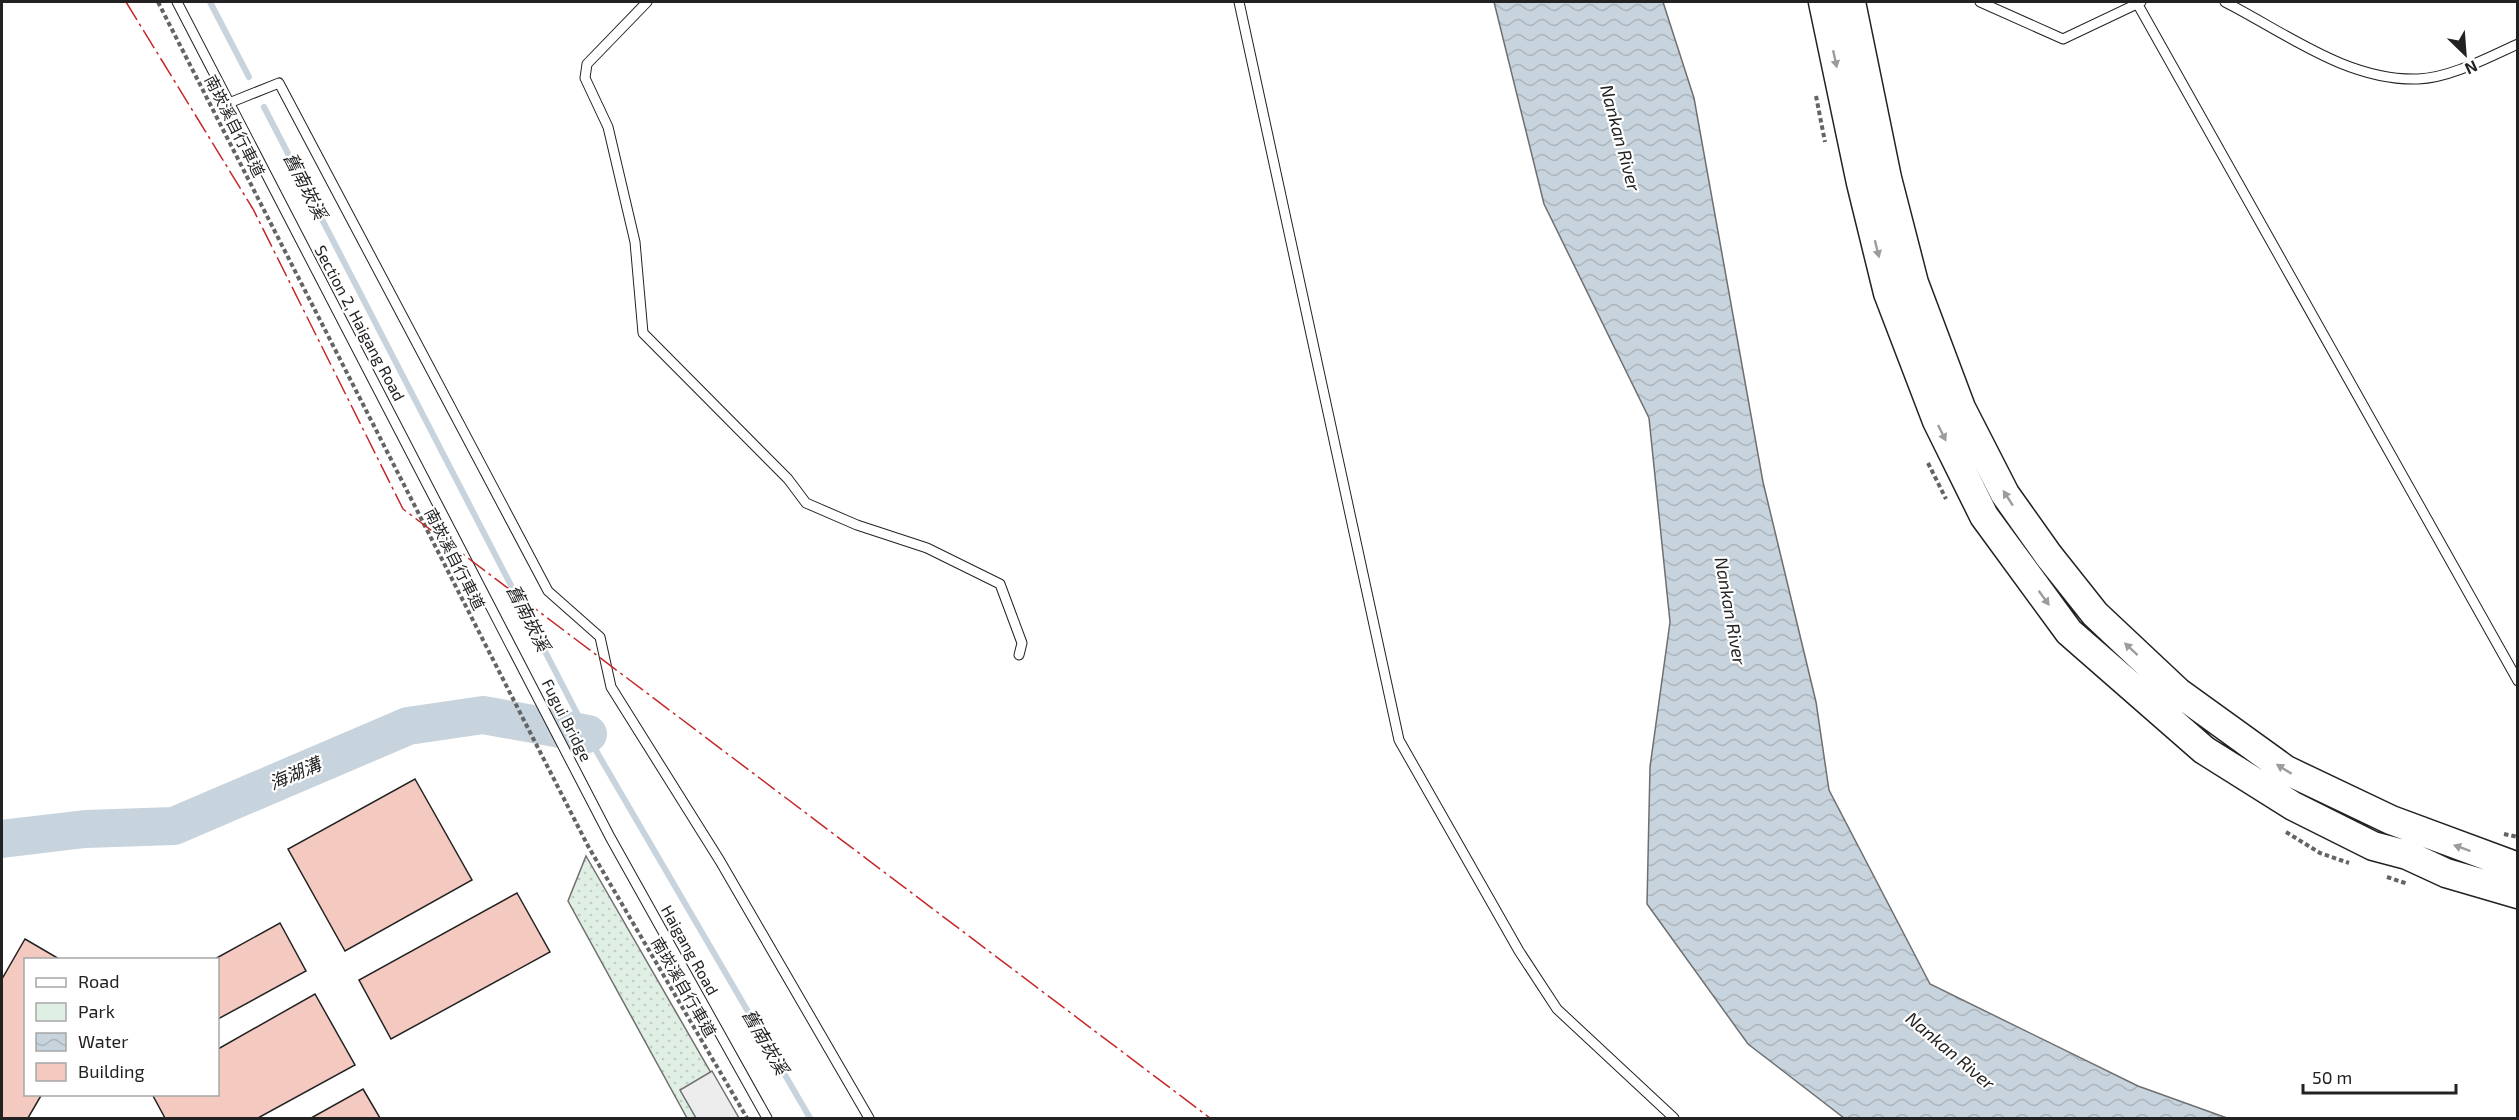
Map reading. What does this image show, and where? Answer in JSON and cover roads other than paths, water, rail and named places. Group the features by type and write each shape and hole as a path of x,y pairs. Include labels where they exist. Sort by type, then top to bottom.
{"main road":[{"path":"1823,2 1861,183 1888,293 1936,421 1984,516 2069,632 2204,750 2293,806 2373,846 2407,855 2446,873 2517,894"},
{"path":"1851,2 1887,178 1914,283 1961,408 2005,495 2055,565 2095,614 2178,692 2286,770 2391,820 2517,867"}],"lane":[{"name":"Section 2, Haigang Road","path":"177,2 518,658"},
{"path":"647,2 587,64 585,78 608,127 635,242 643,333 788,479 806,502 857,525 927,548 1000,584 1022,643 1019,655"},
{"path":"1239,2 1399,740 1519,951 1557,1009 1674,1119"},
{"path":"1980,2 2063,39 2139,2 2517,681"},
{"path":"2225,2 2331,60 2372,72 2419,79 2463,68 2517,44"},
{"path":"229,103 279,83 548,591 600,638 611,687 720,861 869,1119"},
{"name":"Fugui Bridge","path":"518,658 588,795"},
{"name":"Haigang Road","path":"588,795 766,1119"}],"water":[{"name":"Nankan River","path":"1494,2 1663,2 1694,98 1763,482 1816,702 1829,790 1930,984 2138,1086 2227,1118 1844,1118 1748,1044 1647,904 1650,767 1670,622 1649,418 1544,204"}],"waterway":[{"name":"舊南崁溪","path":"210,2 249,77"},
{"name":"舊南崁溪","path":"264,107 598,754 810,1118"},
{"name":"海湖溝","path":"2,839 85,829 174,826 408,726 483,715 588,734"}]}
